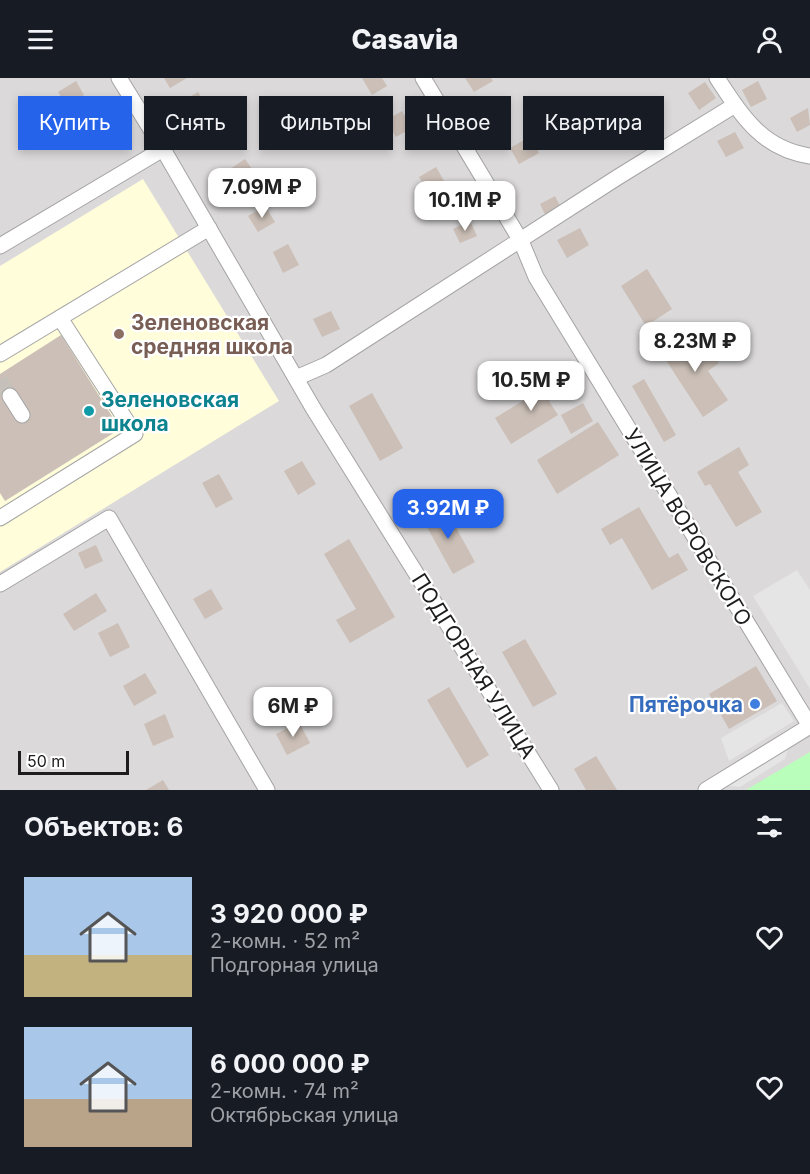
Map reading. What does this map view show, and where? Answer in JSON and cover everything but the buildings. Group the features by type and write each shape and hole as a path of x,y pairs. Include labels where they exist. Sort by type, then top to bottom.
{"street":[{"name":"ПОДГОРНАЯ УЛИЦА","path":"119,78 144,118"},
{"name":"УЛИЦА ВОРОВСКОГО","path":"423,78 521,241 536,278 810,726"},
{"path":"717,78 749,123 776,146 790,153 810,156"},
{"path":"296,378 326,364 735,105"},
{"path":"0,246 161,150"},
{"name":"ПОДГОРНАЯ УЛИЦА","path":"164,150 296,378 551,790"},
{"path":"0,354 209,228"},
{"path":"0,518 135,434 60,318"},
{"path":"10,396 22,415"},
{"path":"0,584 110,518 267,790"},
{"path":"706,790 810,726"}],"shaded area":[{"path":"0,78 810,78 810,790 0,790"},
{"name":"Зеленовская средняя школа","path":"143,179 279,401 0,572 0,266"},
{"path":"797,570 810,590 810,689 753,596"},
{"path":"782,703 794,721 729,761 721,738"},
{"path":"790,742 785,759 740,787 719,785"}],"green space":[{"path":"810,752 810,790 746,790"}],"tunnel":[{"path":"0,380 10,396"}],"place":[{"name":"Зеленовская средняя школа","path":"119,334"},
{"name":"Зеленовская школа","path":"89,411"},
{"name":"Пятёрочка","path":"755,704"}]}
